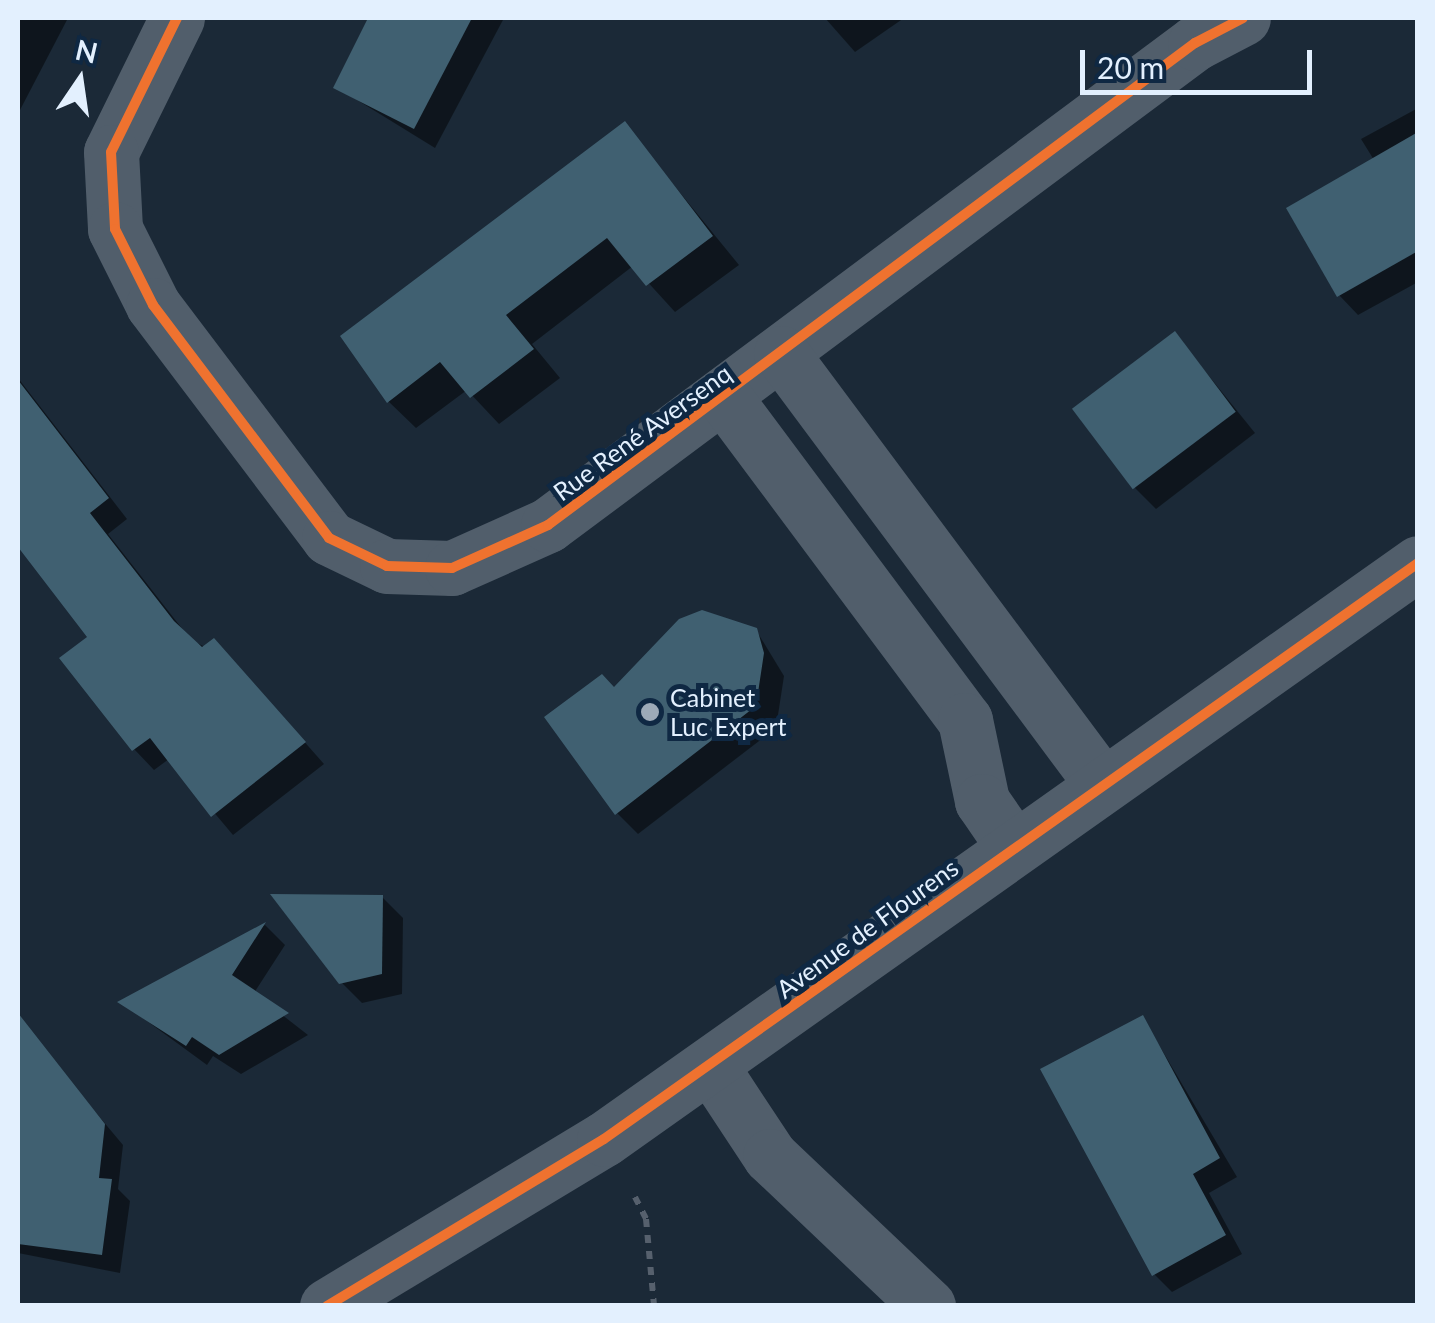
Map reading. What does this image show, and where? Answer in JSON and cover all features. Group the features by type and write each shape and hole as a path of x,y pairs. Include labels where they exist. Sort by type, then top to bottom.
{"street":[{"name":"Rue René Aversenq","path":"176,18 111,152 115,229 152,304 329,538 386,566 452,568 509,549 724,397 1195,42 1243,18"},
{"path":"781,353 1102,784"},
{"path":"724,397 965,720 982,801 1013,846"},
{"name":"Avenue de Flourens","path":"327,1306 604,1138 710,1066 1013,846 1418,562"},
{"path":"710,1066 770,1156 928,1306"}],"path":[{"path":"604,1138 646,1220 654,1306"}],"building":[{"path":"368,18 472,18 414,129 333,88"},
{"path":"625,121 713,236 646,286 607,238 506,315 534,349 470,398 440,362 387,403 340,336"},
{"path":"1418,132 1418,251 1337,297 1286,208"},
{"path":"1175,331 1236,412 1133,489 1072,409"},
{"path":"18,380 109,498 90,513 174,621 202,647 214,638 306,742 211,817 150,738 132,751 59,658 87,637 18,547"},
{"name":"Cabinet Luc Expert","path":"702,610 757,628 764,653 756,706 615,815 544,717 602,674 614,687 679,619"},
{"path":"270,894 383,895 382,974 339,984"},
{"path":"266,922 232,975 289,1013 219,1055 192,1037 186,1046 117,1002"},
{"path":"18,1013 105,1124 99,1178 112,1179 102,1255 18,1244"},
{"path":"1143,1015 1220,1158 1193,1174 1226,1235 1152,1276 1040,1069"}],"cycle path":[{"path":"177,18 111,152 115,229 153,305 329,538 387,566 452,568 548,525 1195,43 1243,18"},
{"path":"327,1306 604,1139 1418,563"}],"place":[{"name":"Cabinet Luc Expert","path":"650,712"}]}
